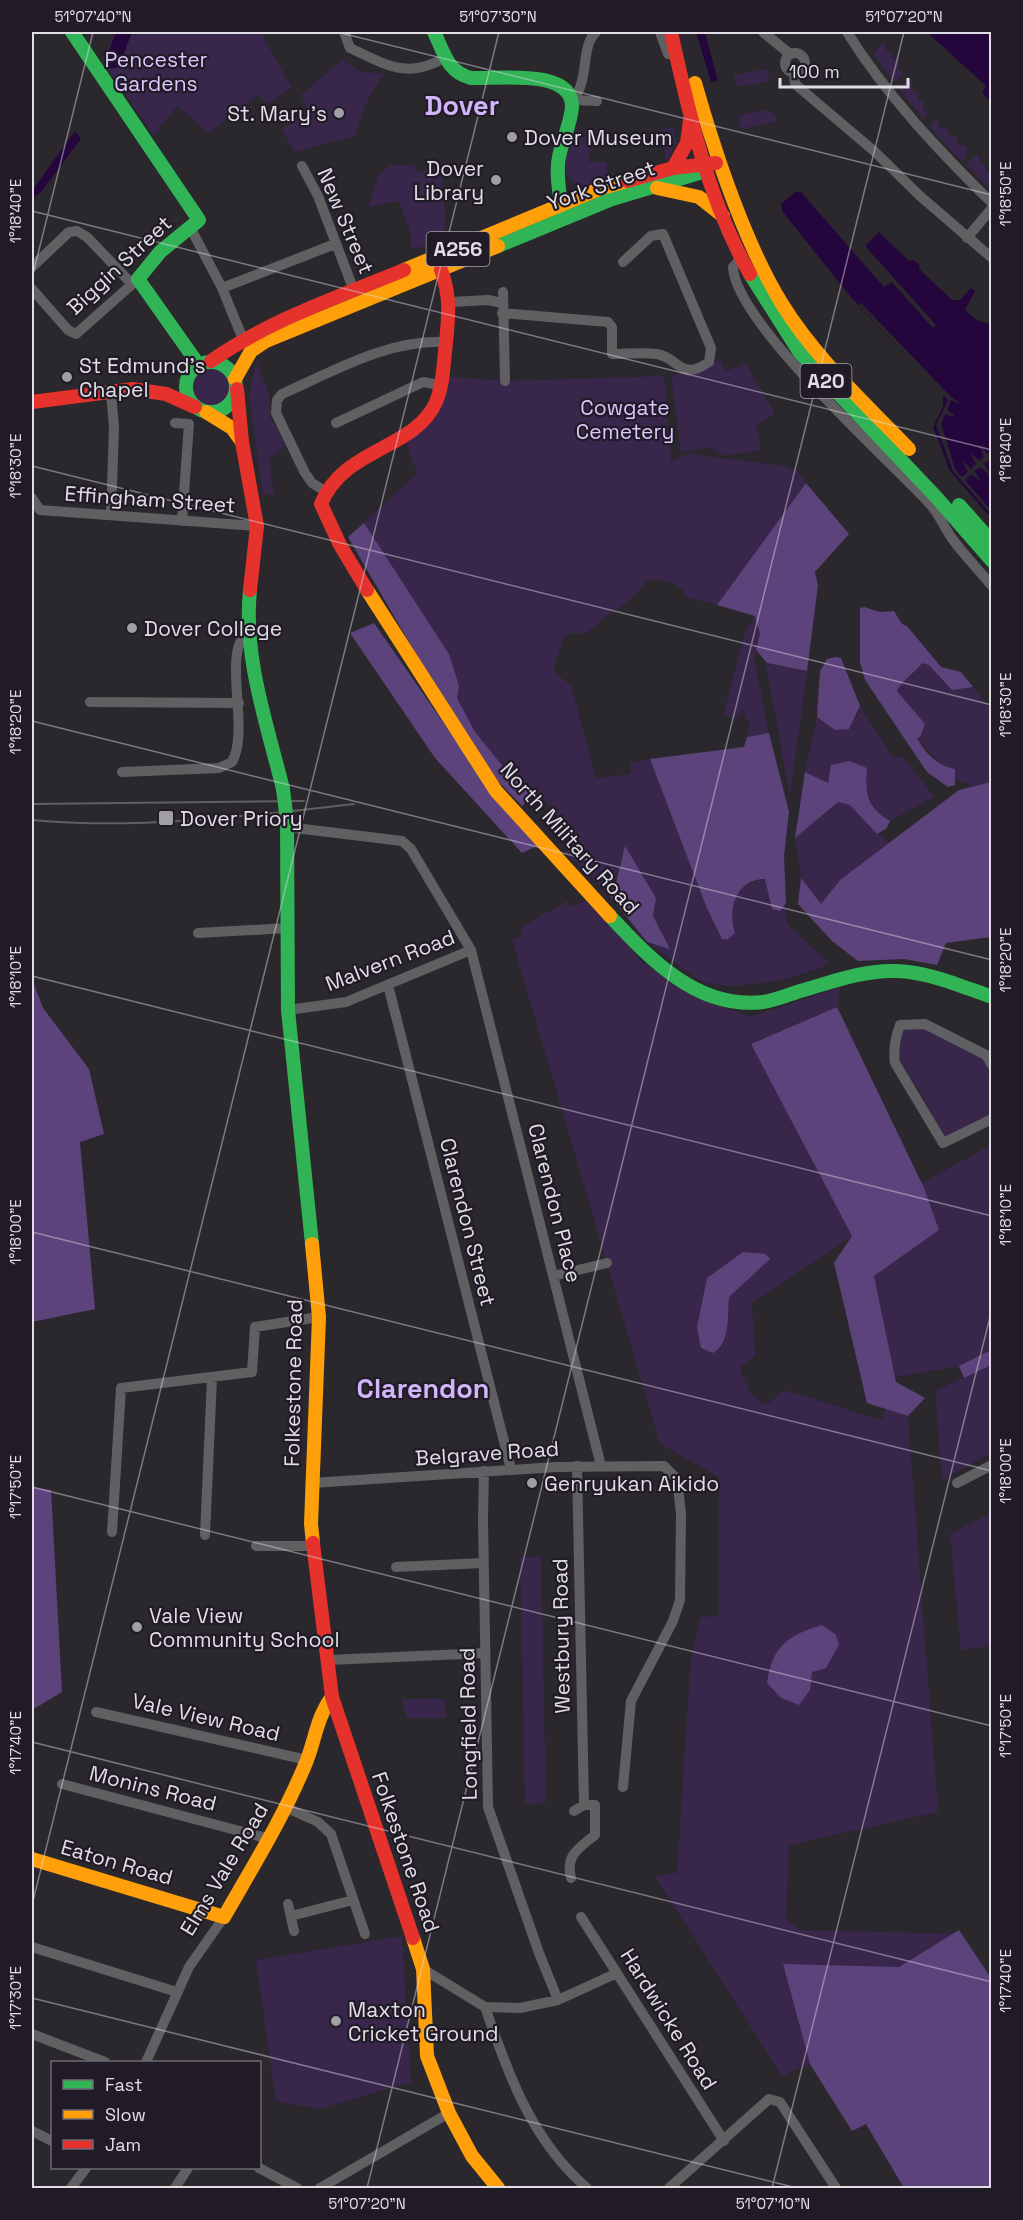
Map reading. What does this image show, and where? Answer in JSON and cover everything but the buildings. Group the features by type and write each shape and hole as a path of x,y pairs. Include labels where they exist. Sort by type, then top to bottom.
{"main road":[{"path":"72,32 166,175 195,224"},
{"path":"434,32 450,64 467,78 510,77 557,84 567,89 573,100 558,159 562,220"},
{"name":"A20","path":"671,32 670,47 690,120 711,166 790,316 820,356 889,427 992,542"},
{"name":"A20","path":"682,32 705,124 711,166 723,216 741,258 770,309 800,352 934,501 992,561"},
{"path":"673,168 687,143 690,120"},
{"name":"York Street","path":"236,384 241,365 251,351 356,297 580,198 673,168 711,166"},
{"name":"York Street","path":"205,363 243,339 356,297 441,270 612,199 653,188 711,166"},
{"path":"561,180 570,192 580,198"},
{"path":"653,188 699,197 723,216"},
{"name":"Biggin Street","path":"135,282 160,252 195,224"},
{"path":"325,491 353,464 427,417 434,407 440,385 452,302 441,270"},
{"path":"135,282 205,363 228,368 236,384 227,407 201,410"},
{"path":"201,410 187,396 186,382 205,363"},
{"name":"Folkestone Road","path":"236,384 242,442 257,526 249,588 251,658 283,789 287,824 288,1010 319,1317 312,1483 313,1546 332,1697 423,1969 427,2056 449,2113 472,2156 498,2188"},
{"path":"32,402 133,389 150,390 201,410 231,428 242,442"},
{"name":"North Military Road","path":"325,491 321,504 340,545 465,746 496,791 654,961 679,982 705,993 733,1000 762,1002 853,976 895,971 931,976 992,997"},
{"name":"Elms Vale Road","path":"224,1917 270,1839 307,1760 318,1716 332,1697"},
{"name":"Eaton Road","path":"32,1859 224,1917"}],"street":[{"path":"344,32 350,48 390,67 405,70 450,64"},
{"path":"660,32 670,47 671,66"},
{"path":"763,32 789,54 799,53 805,61 802,69 794,72"},
{"path":"847,32 888,90 927,136 992,203"},
{"path":"594,34 584,81 573,100 597,101"},
{"path":"789,54 785,65 794,72 795,84 874,151 967,238 992,258"},
{"name":"New Street","path":"302,166 318,196 356,297"},
{"path":"967,238 992,208"},
{"path":"195,224 243,339"},
{"path":"32,267 69,232 78,231 135,282"},
{"path":"452,302 488,300 608,322 612,327 612,354 659,354 688,371 699,369 709,362 711,348 663,234 651,236 623,262"},
{"path":"222,288 335,244"},
{"name":"Biggin Street","path":"32,289 68,330 76,334 135,282"},
{"path":"502,303 505,381"},
{"path":"325,491 312,483 305,474 276,413 277,400 282,394 372,354 432,341 447,342"},
{"path":"336,423 423,382 440,385"},
{"path":"111,393 114,427 111,515"},
{"path":"175,423 189,424 182,521"},
{"name":"Effingham Street","path":"32,498 40,510 257,526"},
{"path":"934,501 966,557 992,586"},
{"path":"122,772 227,766 234,758 238,747 237,645 242,636 249,632"},
{"path":"237,673 242,662 251,658"},
{"path":"90,702 239,703"},
{"name":"Clarendon Place","path":"287,824 402,841 411,849 471,950 600,1466"},
{"path":"198,933 288,928"},
{"name":"Malvern Road","path":"288,1010 346,1002 471,950"},
{"name":"Clarendon Street","path":"388,985 511,1469"},
{"path":"992,1065 986,1055 925,1024 900,1025 896,1035 893,1051 895,1063 943,1143 992,1119"},
{"path":"553,1276 607,1263"},
{"path":"112,1532 121,1388 252,1372 255,1327 319,1317"},
{"path":"205,1535 213,1377"},
{"path":"957,1482 992,1465"},
{"name":"Westbury Road","path":"571,1878 568,1867 570,1857 580,1845 595,1835 590,1805 577,1466"},
{"name":"Belgrave Road","path":"312,1483 511,1469 664,1466 677,1479 680,1502 680,1600 673,1621 631,1701 623,1787"},
{"name":"Longfield Road","path":"484,1471 483,1563 488,1807 558,2000"},
{"path":"256,1546 313,1546"},
{"path":"396,1567 483,1563"},
{"path":"329,1660 485,1653"},
{"name":"Vale View Road","path":"96,1712 307,1760"},
{"name":"Monins Road","path":"62,1784 270,1839"},
{"path":"574,1811 590,1805"},
{"path":"285,1807 327,1829 365,1934"},
{"path":"291,1916 353,1900"},
{"path":"288,1904 294,1931"},
{"name":"Elms Vale Road","path":"146,2061 194,1959 224,1917"},
{"name":"Hardwicke Road","path":"581,1917 724,2141"},
{"path":"32,1947 177,1992"},
{"path":"423,1969 485,2007 520,2008 558,2000 617,1973"},
{"path":"485,2007 507,2074 530,2116 567,2171 587,2188"},
{"path":"32,2034 102,2061"},
{"path":"669,2188 769,2099 780,2102 837,2188"},
{"path":"320,2188 449,2113"},
{"path":"32,2131 51,2140"},
{"path":"71,2188 86,2169"},
{"path":"175,2188 187,2169"},
{"path":"261,2169 297,2188"}],"green space":[{"name":"Pencester Gardens","path":"115,32 266,32 263,37 292,88 266,104 259,94 208,133 177,105 154,136 102,61"},
{"path":"882,43 885,44 887,52 891,50 893,59 899,59 898,69 904,72 895,83 873,54"},
{"path":"342,60 360,71 383,74 364,107 355,136 295,152 281,129 309,113 301,95"},
{"path":"767,69 770,81 737,87 734,75"},
{"path":"912,79 912,90 919,92 918,100 923,101 923,110 929,112 923,119 897,86"},
{"path":"768,110 776,116 775,122 739,129 740,115"},
{"path":"938,119 940,128 946,127 950,136 956,135 958,145 966,146 967,155 964,160 960,160 930,127 932,122"},
{"path":"674,127 677,143 666,161 661,129"},
{"path":"583,130 583,137 592,140 588,162 607,162 607,183 582,190 569,178 566,171 566,155 573,131"},
{"path":"978,154 980,163 985,163 985,171 991,172 991,190 968,167 967,163"},
{"path":"391,165 414,165 417,172 440,167 446,216 443,239 424,247 411,248 411,235 399,201 368,207 378,176"},
{"path":"721,360 726,371 745,363 775,414 756,425 761,450 723,456 710,447 681,452 671,376"},
{"path":"256,362 270,395 270,417 286,445 269,459 274,494 263,495 249,396"},
{"path":"212,368 226,373 231,387 226,401 212,406 198,401 193,387 198,373"},
{"name":"Cowgate Cemetery","path":"664,376 671,461 688,454 785,466 797,471 806,483 717,605 685,597 683,589 670,583 647,580 638,593 584,634 572,633 564,637 554,664 556,674 571,685 596,778 630,774 631,763 650,759 706,906 731,921 735,898 744,886 782,876 787,924 829,963 818,969 785,979 746,985 712,984 700,980 647,942 669,948 653,916 656,898 625,847 610,896 565,852 577,839 536,790 514,780 475,732 457,698 459,686 364,523 417,473 405,440 425,428 437,415 444,399 449,377 507,381"},
{"path":"755,616 760,634 754,657 769,733 747,737 750,727 742,707 738,719 723,716 745,631"},
{"path":"922,663 929,665 952,690 973,687 991,709 991,782 974,786 956,780 955,769 943,767 917,738 925,724 897,691 899,685"},
{"path":"766,664 807,671 790,796"},
{"path":"860,706 894,759 903,756 934,797 890,821 874,811 866,787 829,785 805,772 817,717 835,730 858,716"},
{"path":"838,802 850,804 889,843 840,880 821,905 801,878 795,838"},
{"path":"588,899 643,963 702,999 750,1017 841,987 837,1007 751,1044 852,1236 752,1303 755,1355 740,1368 749,1391 765,1406 784,1390 882,1420 886,1407 908,1416 938,1812 789,1845 786,1919 801,1930 962,1934 899,1967 783,1965 810,2064 782,2076 655,1876 677,1873 691,1655 701,1617 719,1616 719,1477 660,1444 512,940 523,934 520,928 567,901 570,907"},
{"path":"924,1028 982,1055 988,1064 991,1115 944,1138 935,1127 937,1123 916,1085 904,1075 899,1060 900,1036 903,1029"},
{"path":"991,1145 991,1350 959,1366 895,1377 874,1276 939,1230 922,1183"},
{"path":"991,1365 991,1453 942,1480 935,1391"},
{"path":"991,1513 991,1646 961,1650 950,1534"},
{"path":"541,1556 546,1803 525,1804 520,1558"},
{"path":"402,1699 445,1699 446,1718 406,1718"},
{"name":"Maxton Cricket Ground","path":"402,1936 411,2082 319,2109 276,2101 256,1960"}],"shaded area":[{"path":"696,32 705,32 718,81 711,82"},
{"path":"930,32 991,32 991,102 982,93 986,86 931,36"},
{"path":"75,131 81,139 41,192 32,199 32,191"},
{"path":"795,192 801,192 884,287 892,282 933,328 936,325 865,246 879,232 909,261 914,260 920,266 919,269 952,300 960,300 971,288 975,291 965,310 976,320 991,324 991,518 950,471 933,427 943,407 943,394 850,296 782,211 781,204"},
{"path":"806,483 849,534 815,572 818,585 807,671 767,663 756,650 760,634 755,616 717,605"},
{"path":"364,523 449,654 459,686 457,698 475,732 514,780 535,790 522,806 488,771 431,680 348,537"},
{"path":"860,608 880,612 894,611 902,624 907,626 941,667 961,672 973,687 952,690 929,665 922,663 897,691 925,724 920,737 917,738 924,748 938,762 955,769 955,785 948,787 927,772 865,680 860,662"},
{"path":"374,623 488,787 539,845 522,853 435,758 350,633"},
{"path":"841,658 860,706 849,729 835,730 817,717 820,671 827,659"},
{"path":"769,733 789,812 784,856 786,903 780,911 772,909 765,879 747,884 736,897 733,905 735,933 728,939 722,939 706,906 650,759 744,747 747,737"},
{"path":"849,761 867,768 867,793 876,810 890,821 886,829 877,834 850,805 838,802 795,838 805,772 828,783 831,765"},
{"path":"991,782 991,937 946,943 937,965 904,959 858,961 832,941 798,904 801,878 821,904 840,880 959,790"},
{"path":"625,846 656,898 653,916 670,949 647,942 610,896"},
{"path":"32,979 43,1008 89,1069 104,1134 80,1142 95,1309 32,1322"},
{"path":"837,1007 924,1188 939,1230 874,1276 896,1382 925,1398 908,1416 867,1403 834,1263 852,1236 751,1044"},
{"path":"743,1252 766,1254 770,1259 729,1297 725,1336 719,1348 713,1353 701,1348 697,1327 707,1278"},
{"path":"991,1350 991,1365 964,1378 959,1366"},
{"path":"32,1487 51,1490 62,1692 32,1710"},
{"path":"822,1625 836,1635 839,1645 826,1668 812,1672 810,1690 799,1705 781,1698 767,1683 773,1659 791,1638"},
{"path":"959,1930 991,1978 991,2188 904,2188 866,2124 852,2131 810,2064 783,1964 899,1967"}],"pier":[{"path":"861,303 952,398 963,405 951,400 947,410 956,417 945,414 941,424 955,469 962,477 968,472 962,460 971,469 976,464 970,452 979,461 984,457 979,445 988,454 991,451 991,459 984,464 990,475 980,467 974,471 982,482 971,474 965,480 991,510 991,514 953,471 936,425 948,400 859,305"}],"waterway":[{"path":"113,61 124,32"}],"railway":[{"path":"32,804 304,801"},
{"path":"32,820 72,823 153,822 233,817 354,804"}],"traffic: fast":[{"path":"72,32 199,220 160,252 138,279 198,364"},
{"path":"434,32 451,66 463,75 471,78 532,78 560,86 569,95 572,107 558,164 562,217"},
{"path":"498,246 612,199 706,171"},
{"path":"750,274 800,353 937,498 992,561"},
{"path":"216,362 229,369 235,377 236,387 235,397 229,405 221,411 206,412 193,405 187,397 186,382 193,369 201,363 216,362"},
{"path":"959,505 992,542"},
{"path":"250,590 249,615 253,665 283,789"},
{"path":"283,789 287,821"},
{"path":"287,821 288,1010 312,1244"},
{"path":"610,916 642,949 677,978 717,998 739,1002 763,1002 850,977 884,971 908,972 933,977 992,997"}],"traffic: slow":[{"path":"695,83 721,167 743,225 768,280 782,304 826,362 909,449"},
{"path":"404,270 602,188 627,181"},
{"path":"657,188 699,197 723,216"},
{"path":"235,379 251,351 266,341 498,246"},
{"path":"206,412 232,428 242,442"},
{"path":"367,590 496,791 610,916"},
{"path":"312,1244 319,1317 311,1524 313,1543"},
{"path":"32,1859 224,1917 287,1804 305,1765 322,1713 332,1697"},
{"path":"413,1938 423,1969 427,2056 449,2113 472,2156 498,2188"}],"traffic: jam":[{"path":"671,32 685,94 711,187 735,246 750,274"},
{"path":"673,168 687,143 690,120"},
{"path":"627,181 673,168 716,163"},
{"path":"211,361 281,321 404,270"},
{"path":"367,590 340,545 321,504 332,485 346,471 412,430 426,418 436,402 442,377 448,321 447,291 441,270"},
{"path":"32,402 133,389 166,394 195,407"},
{"path":"237,389 242,442 257,526 250,590"},
{"path":"313,1543 332,1697 413,1938"}],"place":[{"name":"St. Mary's","path":"339,113"},
{"name":"Dover Museum","path":"512,137"},
{"name":"Dover Library","path":"496,180"},
{"name":"St Edmund's Chapel","path":"67,377"},
{"name":"Dover College","path":"132,628"},
{"name":"Dover Priory","path":"166,818"},
{"name":"Genryukan Aikido","path":"532,1483"},
{"name":"Vale View Community School","path":"137,1627"},
{"name":"Maxton Cricket Ground","path":"336,2021"}],"district":[{"name":"Dover","path":"462,105"},
{"name":"Clarendon","path":"423,1388"}]}
